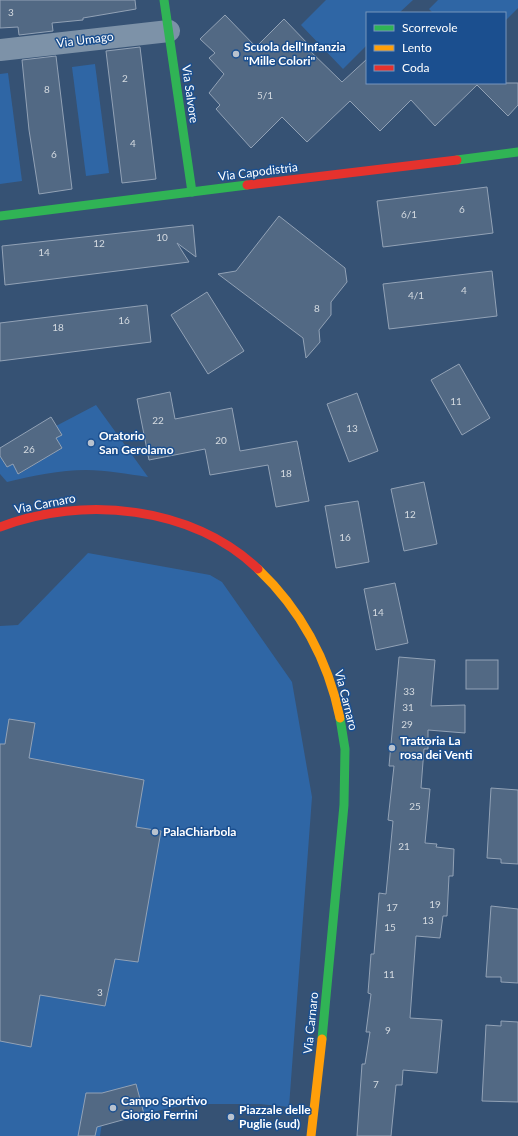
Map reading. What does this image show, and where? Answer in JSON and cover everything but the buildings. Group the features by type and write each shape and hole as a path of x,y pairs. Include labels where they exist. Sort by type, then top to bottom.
{"main road":[{"name":"Via Salvore","path":"164,0 192,192"},
{"name":"Via Capodistria","path":"0,216 518,152"},
{"name":"Via Carnaro","path":"0,527 32,517 60,511 94,508 128,511 162,518 194,528 228,545 256,566 280,589 300,617 315,644 326,668 336,701 346,756 344,813 312,1134"}],"street":[{"name":"Via Umago","path":"0,50 169,31"}],"shaded area":[{"path":"326,0 413,0 400,12 366,12 366,46 343,69 301,25"},
{"path":"438,0 518,0 518,8 506,20 506,12 432,12 429,9"},
{"path":"95,64 109,173 86,176 72,67"},
{"path":"8,73 22,181 0,184 0,74"},
{"name":"Oratorio San Gerolamo","path":"96,405 148,477 117,472 76,470 7,482 0,474 0,456 7,467 13,464 19,474 62,448 56,438 61,435 56,426"},
{"name":"PalaChiarbola","path":"88,553 210,575 222,582 292,682 312,797 289,1107 260,1104 189,1104 102,1123 100,1136 0,1136 0,626 18,625"}],"traffic: fast":[{"path":"164,0 192,192"},
{"path":"457,160 518,152"},
{"path":"0,216 247,185"},
{"path":"322,1039 344,805 345,749 340,718"}],"traffic: slow":[{"path":"258,569 287,601 311,637 328,676 340,718"},
{"path":"311,1136 322,1039"}],"traffic: jam":[{"path":"247,185 457,160"},
{"path":"0,527 32,517 66,511 101,510 135,512 169,520 202,531 231,548 258,569"}],"place":[{"name":"Scuola dell'Infanzia \"Mille Colori\"","path":"236,54"},
{"name":"Oratorio San Gerolamo","path":"91,443"},
{"name":"Trattoria La rosa dei Venti","path":"392,748"},
{"name":"PalaChiarbola","path":"155,832"},
{"name":"Campo Sportivo Giorgio Ferrini","path":"113,1108"},
{"name":"Piazzale delle Puglie (sud)","path":"231,1117"}]}
